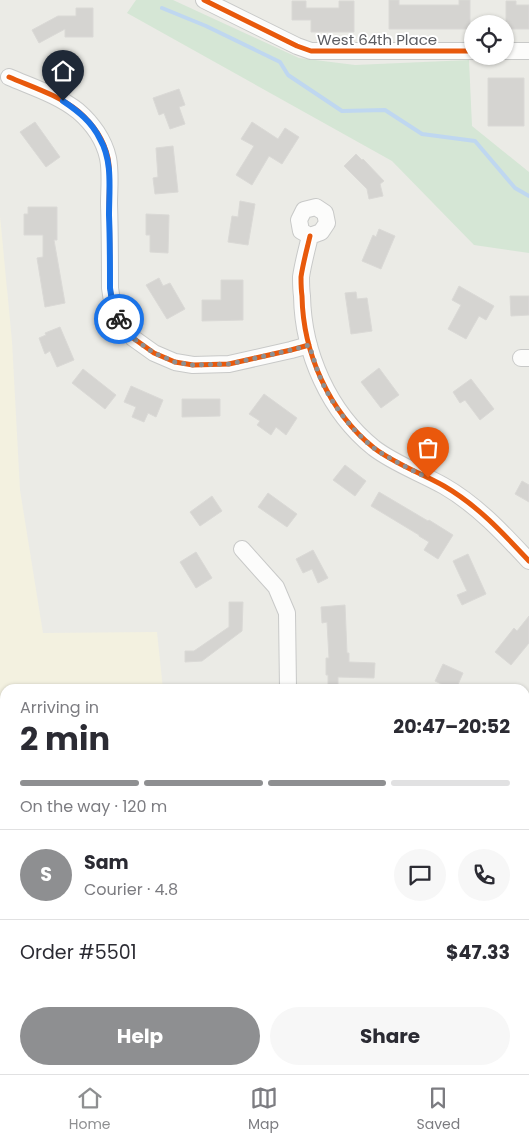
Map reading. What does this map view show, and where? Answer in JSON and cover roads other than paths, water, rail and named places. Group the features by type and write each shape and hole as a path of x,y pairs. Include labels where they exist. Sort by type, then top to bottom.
{"street":[{"name":"West 64th Place","path":"204,0 297,46 311,51 464,51"},
{"path":"514,51 529,51"},
{"path":"9,77 63,101 77,110 90,122 101,140 108,158 111,295 120,321 133,338 154,353 175,362 193,365 230,364 309,345"},
{"path":"310,236 301,277 304,326 319,374 340,413 374,448 445,487 478,510 529,560"},
{"path":"242,549 276,587 287,612 288,684"}],"waterway":[{"path":"162,8 206,26 280,62 288,75 342,111 385,110 422,134 475,141 515,188 529,196"}]}
